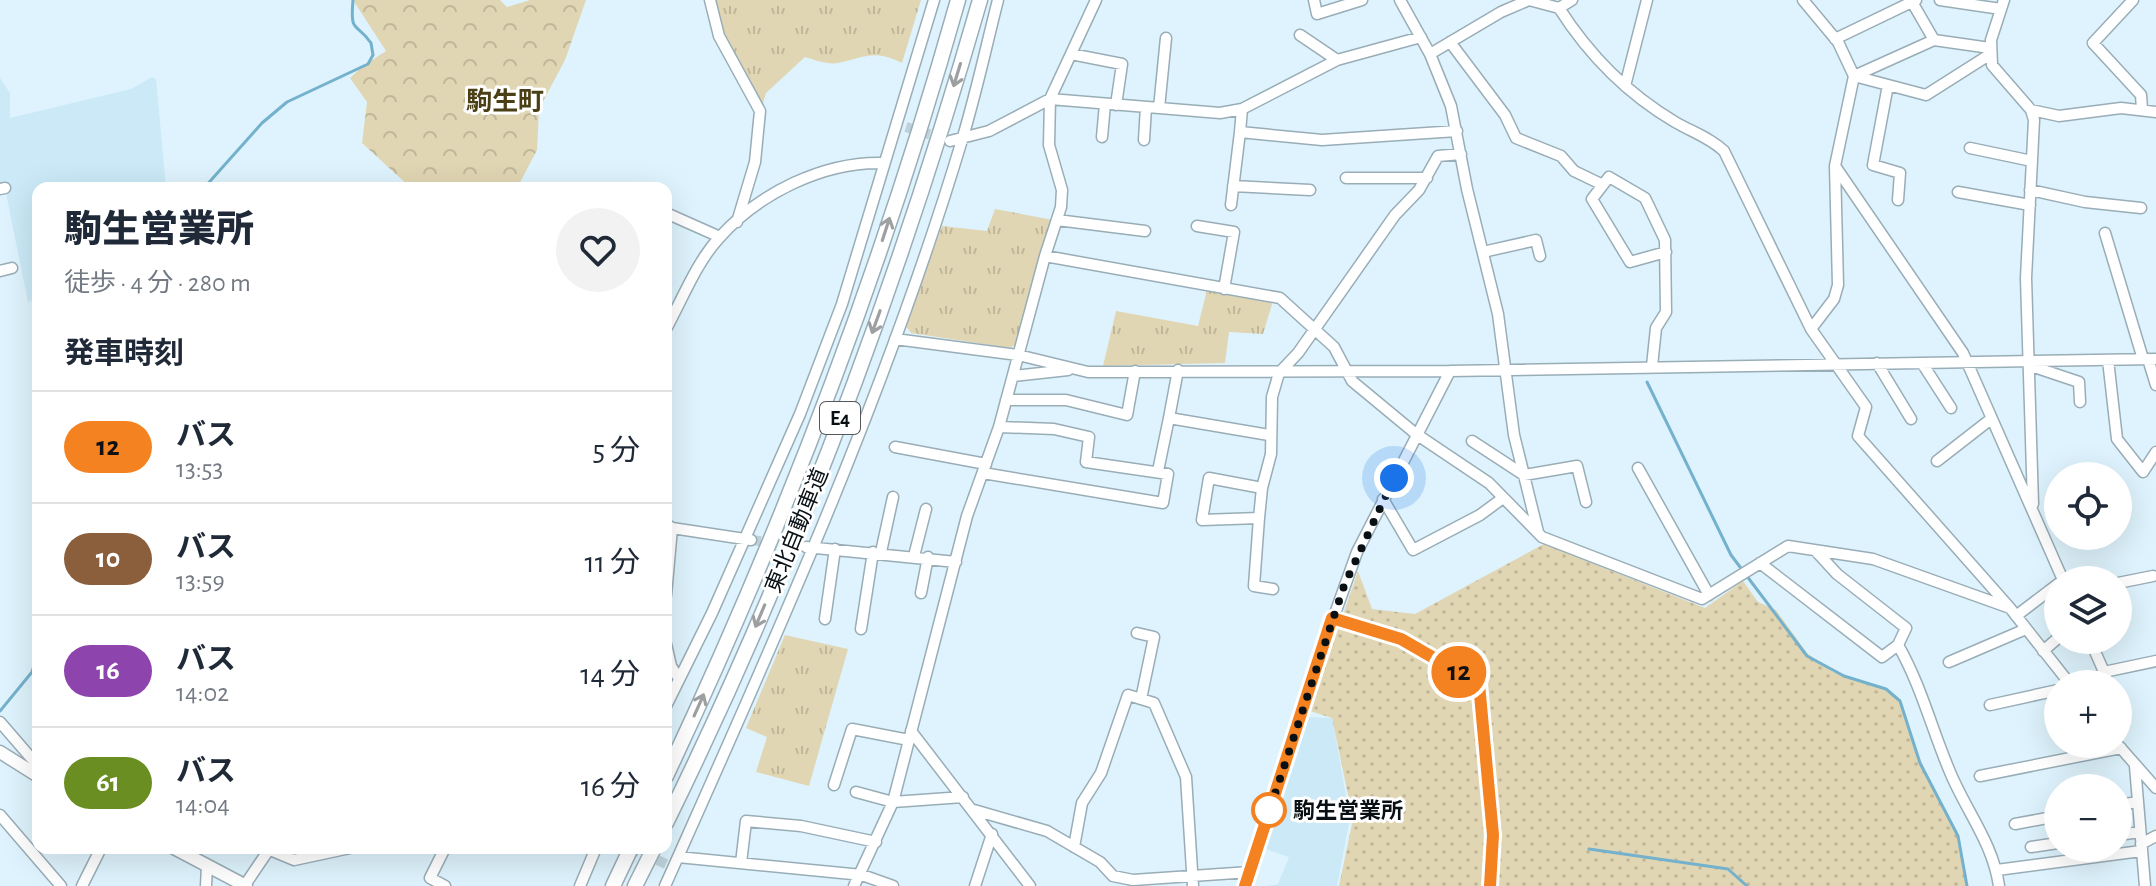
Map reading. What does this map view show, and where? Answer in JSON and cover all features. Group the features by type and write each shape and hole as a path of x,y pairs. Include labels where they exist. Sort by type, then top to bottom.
{"highway":[{"name":"東北自動車道","path":"672,762 775,528 824,402 915,141 958,0"},
{"name":"東北自動車道","path":"672,810 753,633 845,407 936,146 980,0"},
{"path":"613,886 628,854"},
{"path":"635,886 651,854"}],"main road":[{"path":"0,752 32,772"},
{"path":"186,854 245,886"}],"street":[{"path":"710,0 719,36 760,111 755,162 737,222"},
{"path":"672,694 748,540 842,304 884,163 901,125 934,0"},
{"path":"665,886 895,339 963,139 998,0"},
{"path":"854,886 862,875 893,802 956,562 999,427 1057,220 1062,190 1049,145 1050,99 1096,0"},
{"path":"1314,0 1317,14 1362,0"},
{"path":"1400,0 1430,54 1457,131 1507,369 1514,435 1539,534"},
{"path":"1430,54 1529,0 1559,8 1583,47 1625,86 1724,151 1811,329 1866,407 1858,436 2013,612 2059,670"},
{"path":"1559,8 1572,0"},
{"path":"1625,86 1647,0"},
{"path":"1803,0 1835,39 1854,76 1835,166 1838,285 1834,299 1811,329"},
{"path":"1940,0 2003,5 1990,52 1992,65 2031,110 2059,116 2142,109 2156,112"},
{"path":"2133,0 2093,43 2141,95 2142,109"},
{"path":"1835,39 1914,1 1934,40"},
{"path":"1300,35 1337,60"},
{"path":"950,141 989,131 1050,99 1220,113 1242,109 1337,60 1421,37"},
{"path":"1159,108 1166,38"},
{"path":"1854,76 1934,40 1990,52"},
{"path":"1450,42 1505,115 1516,138 1561,156 1574,171 1601,184"},
{"path":"1854,76 1926,95 1990,52"},
{"path":"1071,54 1122,64 1102,137"},
{"path":"1888,85 1873,165 1900,173 1898,200"},
{"path":"1144,140 1146,107"},
{"path":"1231,205 1242,109"},
{"path":"2031,110 2032,161 2026,278 2033,510"},
{"path":"1240,132 1322,140 1457,131"},
{"path":"1970,148 2032,161"},
{"path":"1273,589 1254,586 1262,488 1271,454 1272,397 1279,373 1316,328 1395,215 1427,178 1438,156 1461,154"},
{"path":"672,319 720,237 781,189 849,163 884,163"},
{"path":"1835,166 1963,353 2057,566"},
{"path":"1652,366 1656,328 1666,312 1666,252 1665,240 1645,198 1609,177 1592,199 1630,262 1666,252"},
{"path":"1346,178 1427,178"},
{"path":"1233,186 1310,190"},
{"path":"2030,190 2085,202 2141,208"},
{"path":"1958,192 2030,205"},
{"path":"672,216 720,237"},
{"path":"1057,220 1145,231"},
{"path":"1197,226 1234,232 1224,289"},
{"path":"2105,233 2156,385"},
{"path":"1483,252 1536,240 1540,256"},
{"path":"1045,256 1280,298 1334,347 1348,374 1416,434 1489,483 1539,534 1702,599 1788,546 1873,559 2013,612"},
{"path":"0,271 12,268"},
{"path":"895,339 1018,355 1078,369"},
{"path":"1013,376 1078,369 1348,374 1836,363 2030,364 2149,359"},
{"path":"2108,360 2117,439 2143,472 2156,452"},
{"path":"1877,363 1911,419"},
{"path":"1922,363 1951,408"},
{"path":"2030,364 2079,382 2080,402"},
{"path":"1158,471 1178,370"},
{"path":"1006,400 1066,400 1127,415 1135,371"},
{"path":"1245,886 1332,618 1357,552 1450,371"},
{"path":"1169,418 1269,435"},
{"path":"1937,461 1991,419"},
{"path":"895,447 1163,503 1168,474 1086,462 1089,437 1054,429 999,427"},
{"path":"1472,441 1524,475 1577,466 1586,502"},
{"path":"1638,468 1709,595"},
{"path":"1259,518 1202,520 1209,478 1262,488"},
{"path":"861,629 877,552 893,497"},
{"path":"1383,499 1413,550 1480,515 1503,498"},
{"path":"914,556 926,509"},
{"path":"672,527 748,540"},
{"path":"810,547 956,562"},
{"path":"825,619 835,549"},
{"path":"1760,563 1882,657 1898,645 1906,628 1837,574 1815,550"},
{"path":"921,593 928,557"},
{"path":"2132,580 2153,576"},
{"path":"2013,612 2044,593"},
{"path":"1332,618 1401,639 1479,684"},
{"path":"1949,662 2026,629"},
{"path":"1137,633 1154,637 1141,699"},
{"path":"1898,645 1928,710 1951,775 1978,824 1997,870 1999,886"},
{"path":"2113,670 2156,661"},
{"path":"672,668 679,679"},
{"path":"1990,705 2044,693"},
{"path":"1074,847 1082,803 1101,773 1128,695 1154,703 1186,777 1192,881"},
{"path":"0,722 32,759"},
{"path":"834,785 852,729 910,735 974,810 1030,886"},
{"path":"1980,776 2063,758"},
{"path":"2129,758 2156,788"},
{"path":"2135,766 2145,886"},
{"path":"856,792 893,802 963,797"},
{"path":"2132,803 2138,802"},
{"path":"974,810 1047,831 1100,862 1113,876 1133,880 1192,881 1250,872"},
{"path":"0,815 32,844"},
{"path":"2015,824 2044,819"},
{"path":"741,863 746,821 801,826 876,842"},
{"path":"975,886 992,834"},
{"path":"1997,870 2141,842 2156,836"},
{"path":"2132,839 2141,842"},
{"path":"2031,847 2044,845"},
{"path":"40,854 61,886"},
{"path":"82,886 98,854"},
{"path":"245,886 267,854"},
{"path":"281,854 294,860 322,854"},
{"path":"442,854 430,878 445,886"},
{"path":"580,886 593,854"},
{"path":"673,863 741,863 862,875 892,886"},
{"path":"206,886 207,865"}],"shaded area":[{"path":"152,77 156,79 165,182 32,182 32,301 28,302 5,188 0,181 0,78 10,93 10,118 131,89"},
{"path":"1306,717 1332,718 1350,818 1337,886 1268,886 1278,884 1289,857 1263,848"}],"green space":[{"path":"353,0 500,0 507,7 530,0 586,0 565,60 539,109 537,150 520,182 404,182 362,143 367,102 350,78 386,51"},
{"path":"711,0 921,0 902,63 877,55 834,63 805,57 766,93 762,107 717,27"},
{"path":"995,209 1053,220 1016,344 1010,348 911,333 905,325 942,226 987,231"},
{"path":"1207,290 1273,301 1263,334 1229,332 1225,363 1103,366 1116,311 1198,326"},
{"path":"1544,544 1705,608 1743,581 1758,602 1776,610 1807,653 1833,672 1886,689 1900,701 1920,763 1958,836 1966,886 1339,886 1353,819 1332,718 1310,711 1358,571 1372,609 1415,614"},
{"path":"785,635 848,649 809,786 756,772 767,737 746,728"}],"waterway":[{"path":"209,182 262,123 287,102 368,64 373,55 371,43 353,23 353,0"},
{"path":"1647,382 1731,555 1807,656 1844,676 1886,689 1900,701 1920,763 1958,836 1967,886"},
{"path":"0,711 32,672"},
{"path":"1589,849 1728,869 1747,886"}],"tunnel":[{"path":"906,127 945,139"},
{"path":"751,540 806,547"},
{"path":"644,854 666,864"}],"bus line":[{"name":"12","path":"1245,886 1332,618 1401,639 1479,684 1494,851 1490,886"}],"place":[{"name":"駒生営業所","path":"1269,810"}],"district":[{"name":"駒生町","path":"505,101"}],"route":[{"path":"1269,810 1268,815 1344,586 1357,552 1394,478"}]}
